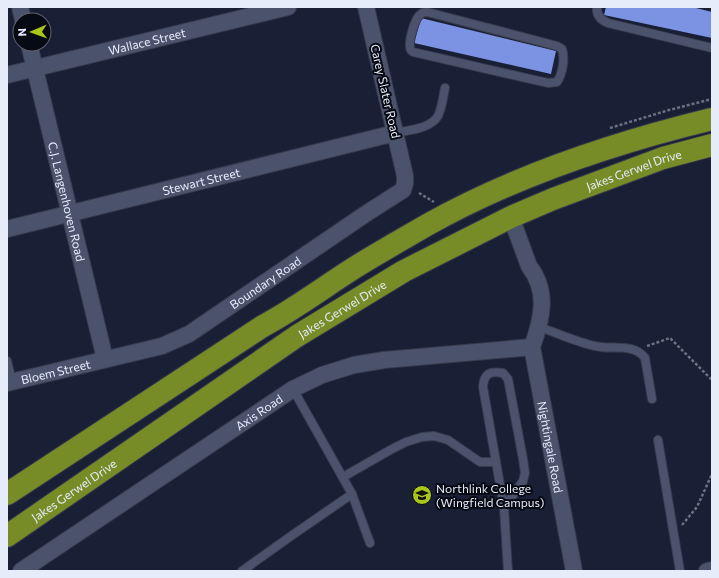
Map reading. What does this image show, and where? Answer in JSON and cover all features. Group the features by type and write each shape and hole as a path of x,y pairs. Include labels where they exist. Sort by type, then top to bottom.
{"highway":[{"name":"Jakes Gerwel Drive","path":"7,494 263,326 282,316 355,267 428,224 499,188 539,171 659,132 712,119"},
{"name":"Jakes Gerwel Drive","path":"7,536 297,336 404,271 511,217 553,199 663,158 712,145"},
{"path":"263,326 282,324 305,316 387,266 476,218 491,213 499,213 511,217 520,191 539,171"},
{"path":"7,521 40,502 70,494"}],"street":[{"name":"Wallace Street","path":"7,75 288,7"},
{"name":"Carey Slater Road","path":"366,7 405,176"},
{"name":"C.J. Langenhoven Road","path":"31,52 105,359"},
{"name":"Stewart Street","path":"7,228 396,133"},
{"name":"Boundary Road","path":"105,359 162,346 189,334 367,213 398,194 403,190 405,176"},
{"path":"511,217 529,266 534,273 541,292 543,308 542,316 532,347"},
{"name":"Axis Road","path":"21,571 293,389 322,375 354,365 384,360 532,347"},
{"name":"Nightingale Road","path":"532,347 574,571"},
{"name":"Bloem Street","path":"9,382 105,359"},
{"path":"707,571 712,570"}],"lane":[{"path":"597,7 598,15 602,20 608,23 712,48"},
{"path":"436,10 557,46 562,49 564,59 560,78 557,82 548,83 413,52 410,47 410,43 418,17 422,13 436,10"},
{"path":"396,133 430,124 435,120 439,115 445,88"},
{"path":"539,325 600,347 635,350 641,353 644,358 652,399"},
{"path":"7,361 9,382"},
{"path":"504,508 523,481 524,472 523,459 508,379 503,373 495,372 487,374 484,379 483,387 504,508 508,571"},
{"path":"293,389 352,494 370,543"},
{"path":"343,477 392,449 406,442 422,437 434,436 448,440 480,462 496,462"},
{"path":"658,440 680,571"},
{"path":"242,571 352,494"}],"path":[{"path":"635,350 670,338 712,380"},
{"path":"674,535 697,507 712,474"}],"building":[{"path":"606,7 692,7 712,12 712,38 604,15"},
{"path":"421,18 556,51 551,74 414,43"}],"place":[{"name":"Northlink College (Wingfield Campus)","path":"422,495"}]}
